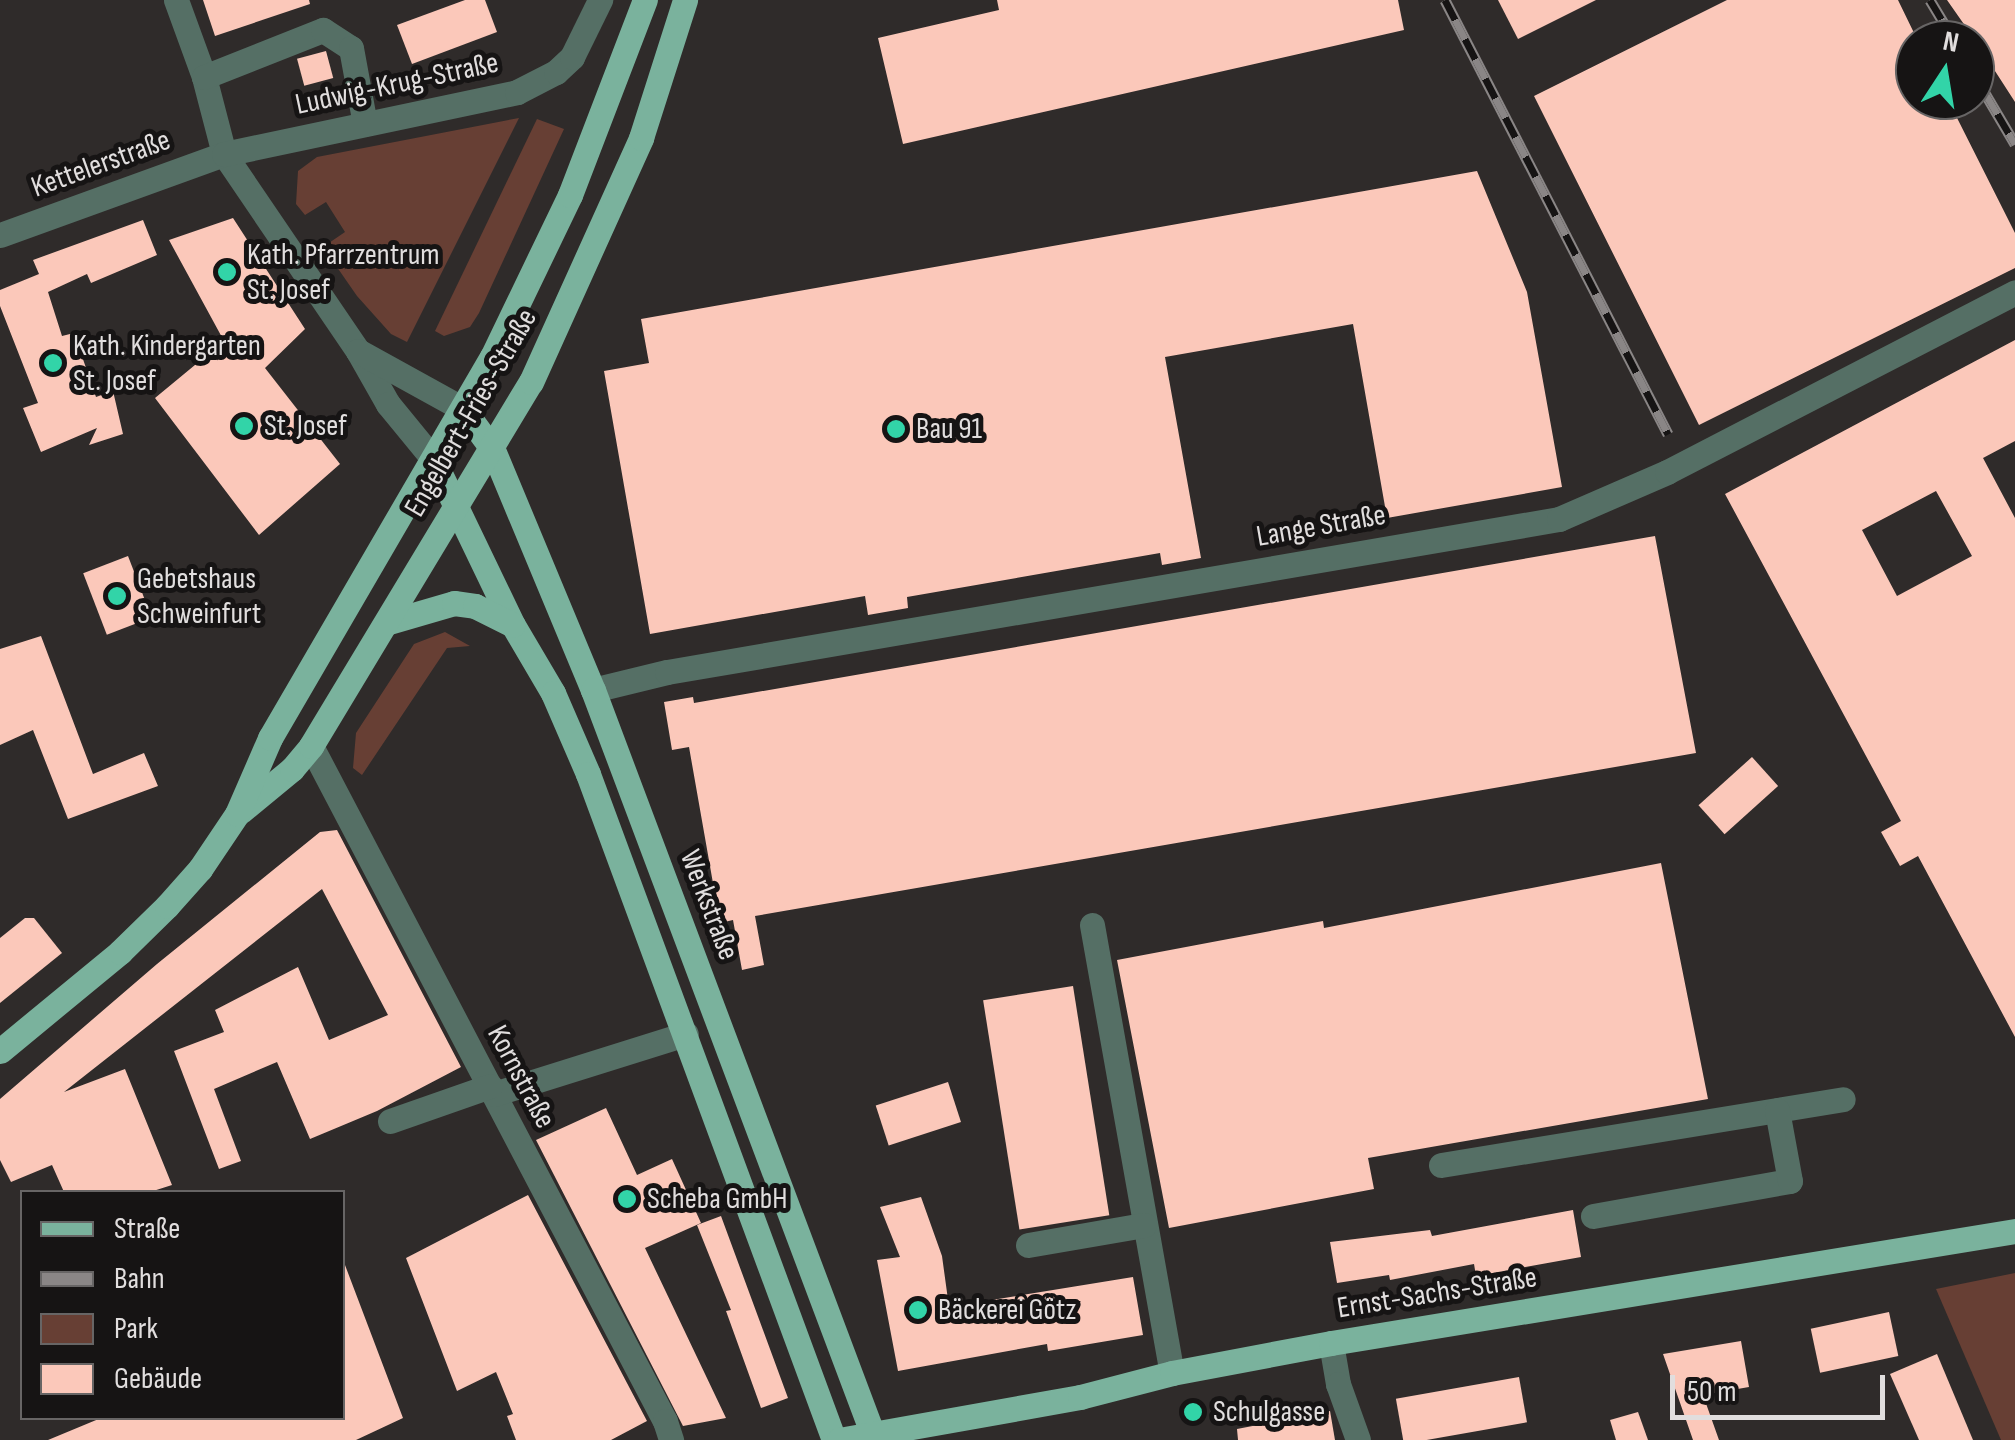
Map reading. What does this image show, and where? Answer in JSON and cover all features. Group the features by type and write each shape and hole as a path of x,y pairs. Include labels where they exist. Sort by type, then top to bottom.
{"main road":[{"name":"Engelbert-Fries-Straße","path":"0,1051 120,952 167,906 200,870 238,814 270,738 464,409 534,274 601,123 646,0"},
{"name":"Engelbert-Fries-Straße","path":"238,814 292,769 311,746 493,450 571,302 640,138 685,0"},
{"name":"Werkstraße","path":"464,409 493,450 593,690 874,1437"},
{"path":"432,459 513,625 553,693 588,774 837,1440"},
{"path":"389,622 454,603 475,606 513,625"},
{"name":"Ernst-Sachs-Straße","path":"837,1440 874,1437 1080,1396 1172,1372 1330,1343 2015,1232"}],"street":[{"path":"176,0 204,77 224,154 358,351 388,404 432,459"},
{"name":"Ludwig-Krug-Straße","path":"224,154 518,92 572,57 600,0"},
{"path":"204,77 323,30 351,48 365,124"},
{"name":"Kettelerstraße","path":"0,235 224,154"},
{"name":"Lange Straße","path":"593,690 666,672 1559,518 1667,472 2015,292"},
{"path":"358,351 464,409"},
{"name":"Kornstraße","path":"311,746 665,1421 670,1440"},
{"path":"1092,925 1172,1372"},
{"path":"390,1122 686,1034"},
{"path":"1442,1165 1842,1100"},
{"path":"1593,1216 1790,1182 1777,1110"},
{"path":"1028,1245 1144,1225"},
{"path":"1330,1343 1338,1384 1358,1440"}],"green space":[{"path":"519,118 407,342 391,334 357,296 323,247 345,232 326,202 305,215 296,204 298,171 317,157"},
{"path":"537,119 564,129 479,313 470,327 444,336 435,331"},
{"path":"445,632 470,646 447,648 362,775 353,768 356,733 414,644"},
{"path":"2015,1273 2015,1440 2001,1440 1936,1289"}],"building":[{"path":"203,0 309,0 310,4 215,36"},
{"path":"465,0 485,0 497,32 412,64 397,25"},
{"path":"997,0 1398,0 1404,30 903,144 878,38 999,10"},
{"path":"1498,0 1596,0 1518,39"},
{"path":"1727,0 1898,0 1908,20 1895,20 1895,120 1958,120 2015,233 2015,268 1699,425 1534,96"},
{"path":"1947,0 2015,0 2015,102 1995,71 1995,20 1961,20"},
{"path":"326,51 333,78 304,86 297,59"},
{"name":"Bau 91","path":"1477,171 1527,292 1562,487 1387,518 1353,324 1165,357 1201,558 1162,565 1160,553 907,597 908,608 868,615 865,596 650,634 604,371 649,363 641,319"},
{"name":"St. Josef","path":"233,218 305,329 265,368 340,464 259,535 155,398 224,341 169,240"},
{"name":"Kath. Kindergarten St. Josef","path":"143,220 157,255 91,283 87,274 48,292 62,336 74,333 96,397 113,391 123,434 89,445 97,428 41,452 23,408 38,403 0,306 0,290 39,274 33,260"},
{"path":"2015,340 2015,441 1983,458 2015,518 2015,1037 1918,856 1900,866 1881,832 1901,821 1725,494","holes":["1936,491 1972,556 1897,596 1862,530"]},
{"path":"1655,536 1696,753 755,916 764,965 742,970 733,920 720,923 689,747 672,750 664,702 693,697 694,703"},
{"name":"Gebetshaus Schweinfurt","path":"128,556 152,618 107,635 83,573"},
{"path":"41,636 93,774 144,753 158,786 68,819 33,730 0,745 0,649"},
{"path":"1752,757 1778,786 1725,834 1698,805"},
{"path":"337,830 461,1067 377,1111 310,1139 277,1062 214,1089 241,1161 219,1169 174,1051 224,1032 215,1010 298,967 329,1040 388,1015 322,889 64,1092 125,1069 172,1185 156,1190 63,1190 52,1165 11,1182 0,1160 0,1099 157,964 320,832"},
{"path":"1661,863 1708,1099 1368,1158 1374,1189 1169,1228 1117,960 1323,921 1324,928"},
{"path":"25,918 34,918 62,953 0,1003 0,938"},
{"path":"1073,986 1109,1215 1019,1229 983,1000"},
{"path":"948,1082 961,1122 889,1145 876,1105"},
{"name":"Scheba GmbH","path":"606,1108 637,1175 672,1159 701,1223 645,1248 726,1418 683,1426 536,1140"},
{"path":"528,1195 647,1421 611,1440 516,1440 507,1416 513,1414 496,1372 457,1391 406,1258"},
{"path":"921,1197 942,1256 949,1307 1133,1277 1143,1335 1048,1351 1047,1344 898,1371 877,1260 900,1257 880,1207"},
{"path":"1573,1210 1581,1257 1476,1276 1474,1264 1390,1280 1389,1275 1337,1283 1330,1242 1430,1230 1432,1236"},
{"path":"721,1216 788,1398 761,1408 726,1311 731,1310 697,1225"},
{"path":"345,1265 403,1418 356,1440 48,1440 96,1420 345,1420"},
{"path":"1889,1312 1898,1356 1820,1373 1811,1329"},
{"path":"1741,1341 1749,1387 1703,1395 1719,1440 1693,1440 1663,1354"},
{"path":"1937,1354 1973,1440 1919,1440 1890,1374"},
{"path":"1519,1377 1527,1422 1427,1440 1403,1440 1396,1399"},
{"path":"1330,1411 1335,1440 1238,1440 1237,1429"},
{"path":"1638,1412 1648,1440 1616,1440 1610,1420"}],"railway":[{"path":"1445,0 1668,434"},
{"path":"1930,0 1942,20"},
{"path":"1995,110 2015,144"}],"place":[{"name":"Kath. Pfarrzentrum St. Josef","path":"227,272"},
{"name":"Kath. Kindergarten St. Josef","path":"53,363"},
{"name":"St. Josef","path":"244,426"},
{"name":"Bau 91","path":"896,429"},
{"name":"Gebetshaus Schweinfurt","path":"117,596"},
{"name":"Scheba GmbH","path":"627,1199"},
{"name":"Bäckerei Götz","path":"918,1310"},
{"name":"Schulgasse","path":"1193,1412"}]}
